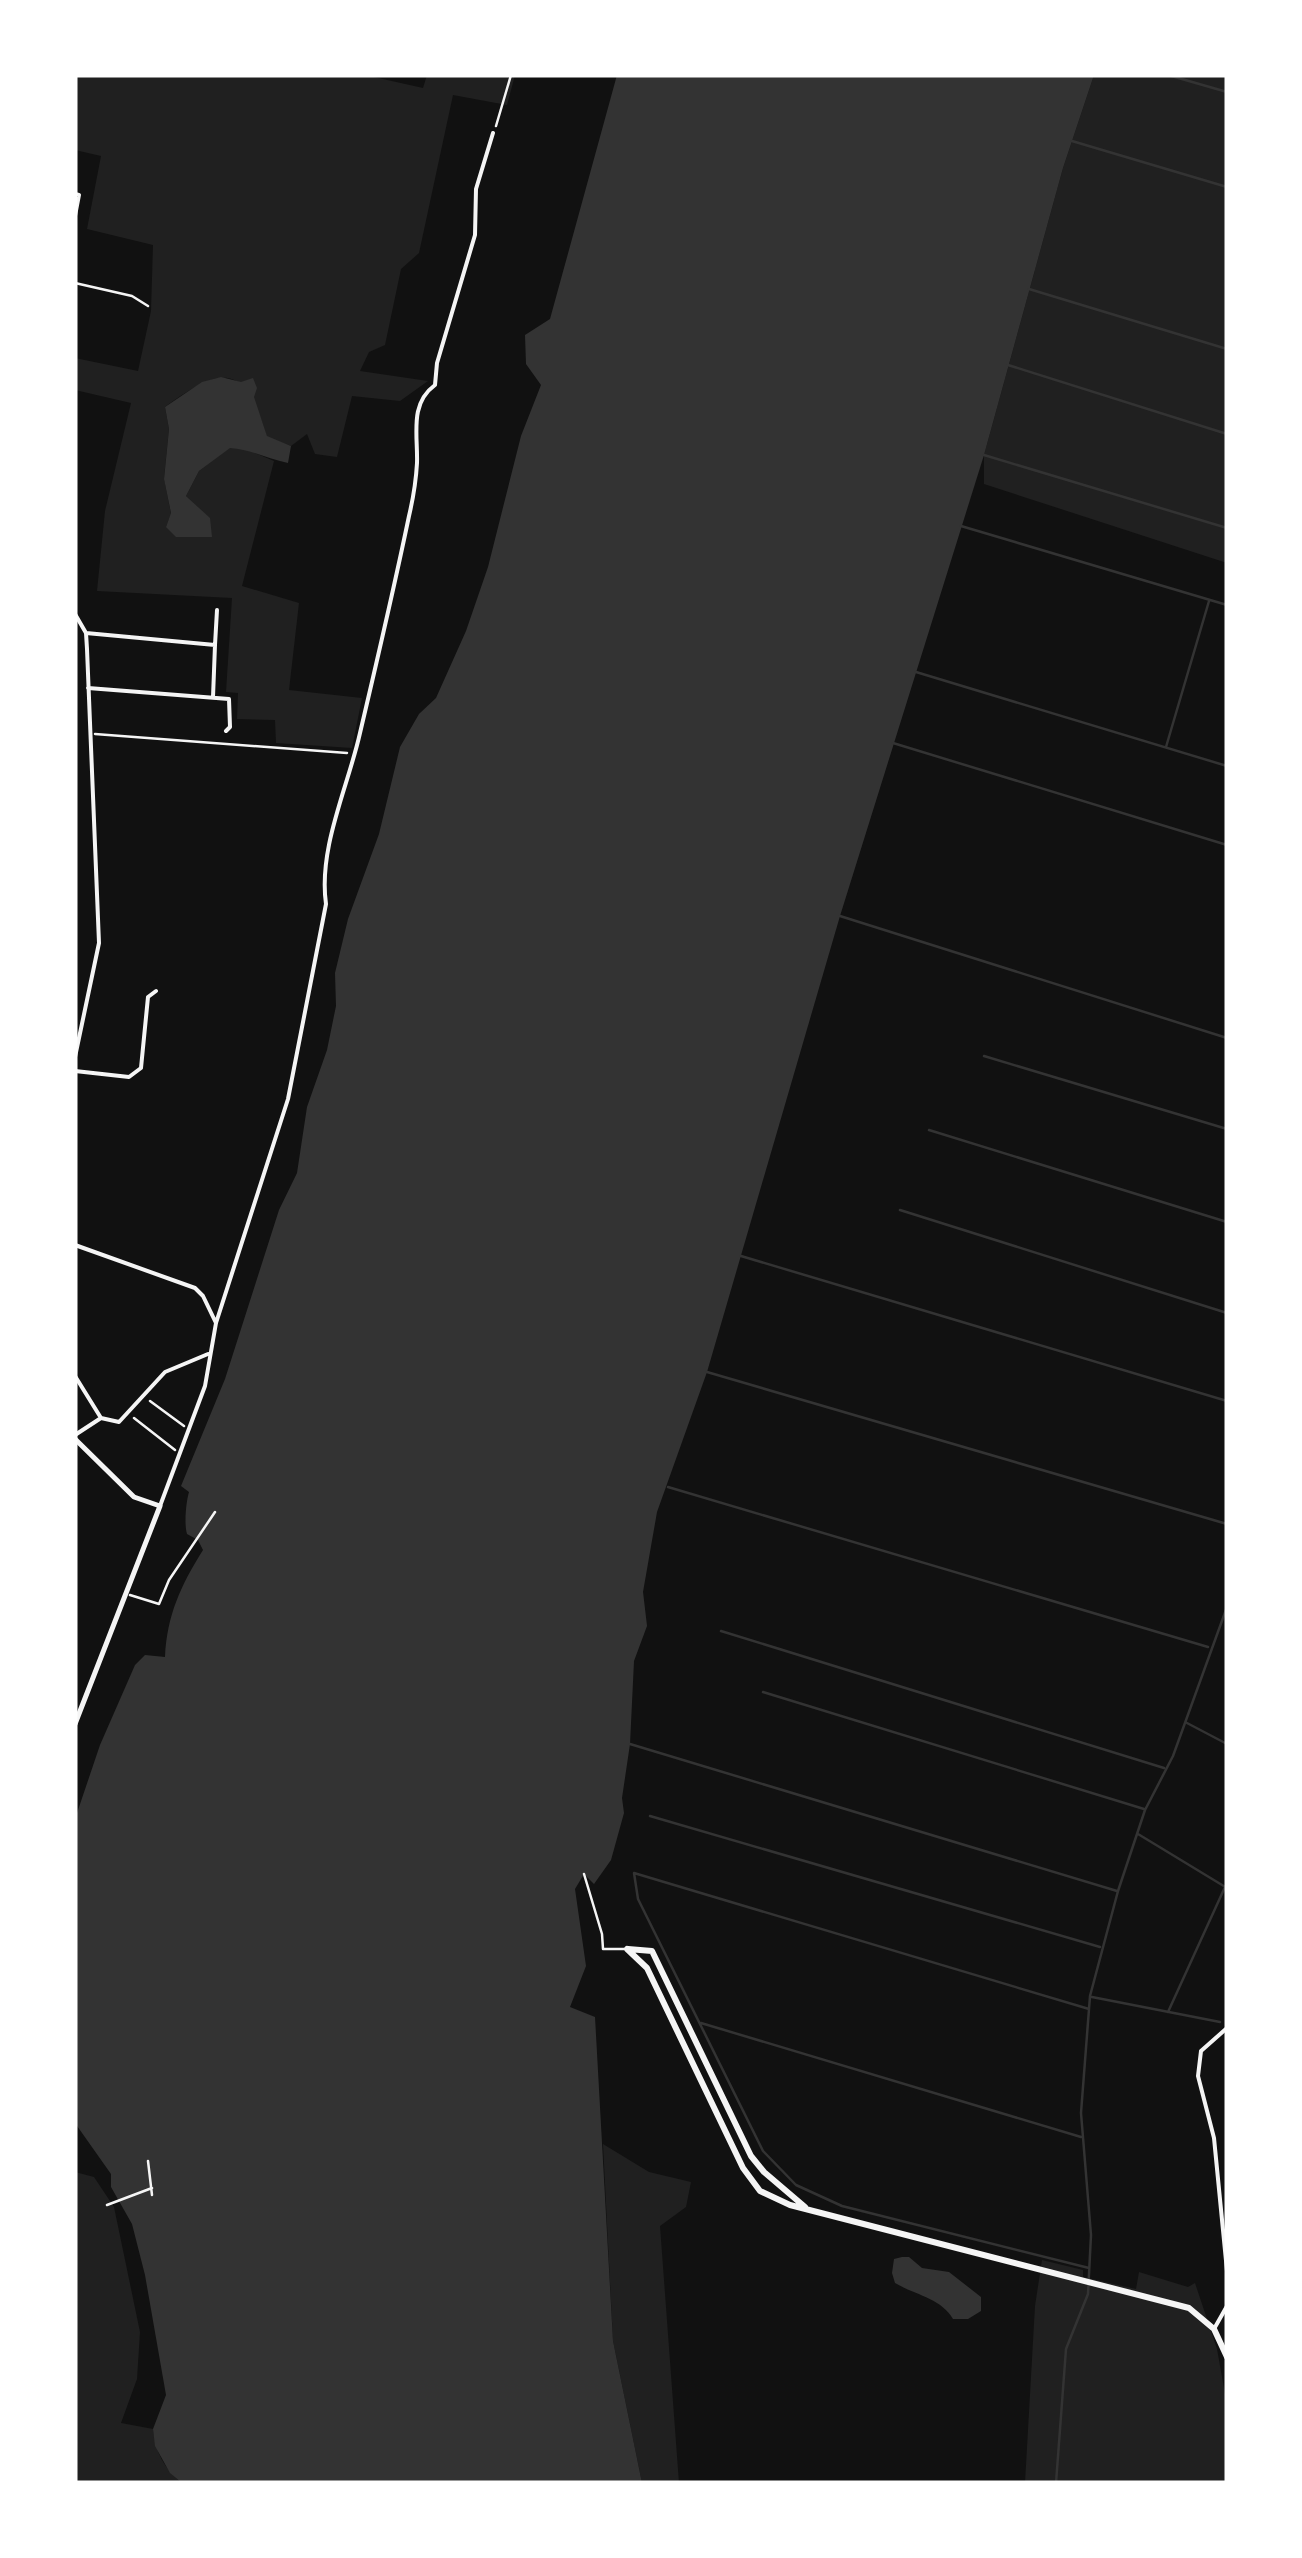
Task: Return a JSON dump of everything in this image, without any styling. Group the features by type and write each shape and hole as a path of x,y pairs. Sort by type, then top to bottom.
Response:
{"main road":[{"path":"627,1949 652,1978 750,2180 773,2199 1189,2308 1214,2328 1227,2356"},
{"path":"627,1949 652,1951 751,2156 805,2206"}],"street":[{"path":"75,1724 206,1386 216,1323 288,1100 326,904 325,872 409,518 418,409 422,397 435,385 437,362 476,235 476,189 493,133"},
{"path":"75,216 77,194"},
{"path":"212,697 218,610"},
{"path":"75,614 86,633 100,943 75,1057"},
{"path":"86,633 214,645"},
{"path":"88,688 229,699 230,727 226,731"},
{"path":"75,1071 136,1074 141,1068 148,997 156,991"},
{"path":"75,1245 195,1288 216,1323"},
{"path":"160,1506 134,1497 75,1437 101,1418 119,1422 165,1372 210,1354"},
{"path":"75,1376 101,1418"},
{"path":"1227,2028 1201,2051 1198,2076 1214,2138 1227,2271"},
{"path":"1214,2328 1227,2306"}],"lane":[{"path":"126,1594 159,1604 169,1580 215,1512"},
{"path":"584,1874 603,1949 627,1949"}],"path":[{"path":"493,133 511,75"},
{"path":"75,283 132,296 148,306"},
{"path":"89,736 355,753"},
{"path":"144,1398 190,1428"},
{"path":"130,1413 180,1453"},
{"path":"148,2162 152,2195"},
{"path":"107,2205 152,2188"}],"shaded area":[{"path":"75,75 365,75 423,88 427,75 515,75 507,105 453,95 419,253 401,269 385,345 369,352 360,371 428,381 400,401 352,396 337,457 315,454 307,434 291,446 267,437 250,395 230,378 203,383 165,407 169,429 164,478 171,514 166,527 209,518 186,496 199,471 230,447 274,461 242,586 299,603 289,690 362,698 352,748 276,743 275,720 237,719 238,693 226,692 232,598 97,591 105,511 131,403 75,390 75,358 138,371 151,311 153,245 87,229 101,156 75,150"},
{"path":"617,75 1094,75 1063,168 984,455 840,916 707,1372 657,1512 643,1592 647,1626 634,1661 624,1813 611,1860 594,1884 584,1874 575,1889 586,1966 570,2007 595,2017 613,2341 642,2483 182,2483 170,2473 155,2446 153,2429 166,2395 132,2224 111,2187 111,2174 75,2123 75,1819 100,1745 135,1665 145,1655 165,1657 177,1601 203,1550 198,1540 187,1534 189,1492 181,1486 225,1379 279,1210 297,1173 307,1107 327,1050 336,1006 335,973 348,919 379,834 400,747 419,714 436,698 466,631 488,567 521,436 541,385 526,364 525,335 550,319"},
{"path":"1094,75 1227,75 1227,563 984,484 984,455 1063,168"},
{"path":"221,377 241,382 253,378 257,388 254,397 267,436 291,446 288,463 230,448 199,471 186,496 210,518 212,537 176,537 166,527 171,513 164,479 169,429 165,407 202,382"},
{"path":"603,2144 649,2172 691,2182 686,2207 660,2226 679,2483 642,2483 613,2341"},
{"path":"75,2172 94,2177 114,2207 140,2332 137,2379 121,2423 153,2429 162,2459 182,2483 75,2483"},
{"path":"909,2257 922,2268 949,2272 981,2297 981,2311 968,2319 953,2319 935,2302 895,2283 894,2259"},
{"path":"1042,2260 1083,2270 1083,2277 1136,2289 1139,2272 1188,2287 1195,2283 1217,2349 1227,2405 1227,2483 1025,2483 1035,2306"}],"waterway":[{"path":"1168,75 1227,92"},
{"path":"1072,141 1227,187"},
{"path":"1029,289 1227,349"},
{"path":"1008,365 1227,434"},
{"path":"984,455 1227,528"},
{"path":"961,526 1227,605"},
{"path":"1166,747 1209,601"},
{"path":"916,672 1227,766"},
{"path":"893,743 1227,845"},
{"path":"840,916 1227,1038"},
{"path":"984,1056 1227,1129"},
{"path":"929,1130 1227,1222"},
{"path":"900,1210 1227,1313"},
{"path":"741,1256 1227,1401"},
{"path":"707,1372 1227,1524"},
{"path":"668,1487 1208,1647"},
{"path":"1056,2483 1066,2349 1088,2294 1091,2235 1081,2113 1090,1996 1145,1810 1173,1756 1227,1607"},
{"path":"721,1631 1164,1768"},
{"path":"763,1692 1144,1809"},
{"path":"1187,1723 1227,1744"},
{"path":"630,1744 1117,1891"},
{"path":"650,1816 1100,1947"},
{"path":"1138,1834 1227,1888"},
{"path":"1089,2009 634,1873 638,1899 763,2151 796,2185 842,2206 1089,2268"},
{"path":"1168,2012 1225,1887"},
{"path":"1092,1997 1220,2022"},
{"path":"701,2023 1081,2137"}]}
